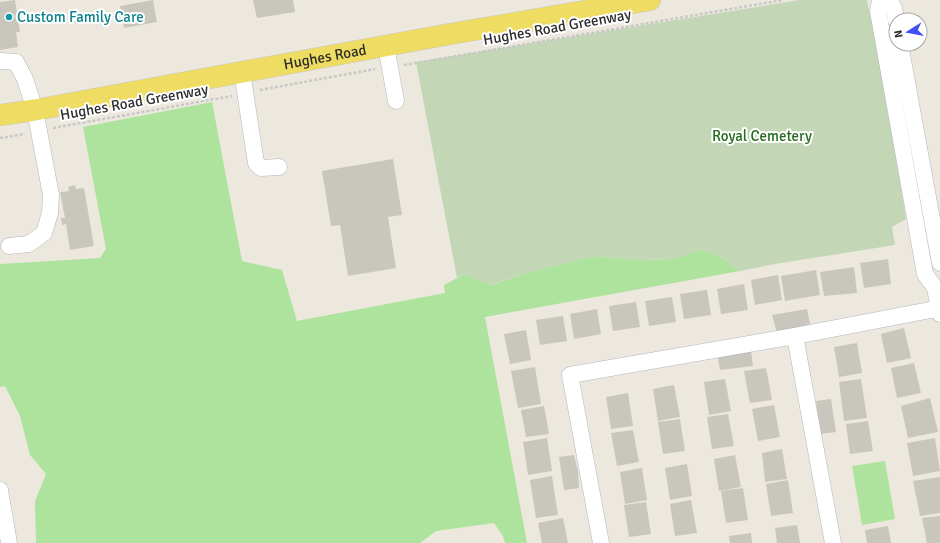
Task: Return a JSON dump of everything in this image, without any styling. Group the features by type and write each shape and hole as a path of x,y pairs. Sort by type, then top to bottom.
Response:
{"main road":[{"name":"Hughes Road","path":"0,115 35,110 621,2 650,0"}],"street":[{"path":"600,543 570,375 940,310 938,281 925,274 878,11 880,0"},
{"path":"889,0 895,12"},
{"path":"386,46 396,100"},
{"path":"901,52 940,263"},
{"path":"0,61 16,62 25,78 35,110 51,196 50,213 44,233 29,244 9,246"},
{"path":"242,72 256,163 261,168 279,167"},
{"path":"907,173 923,170"},
{"path":"795,336 833,543"},
{"path":"0,490 9,543"}],"path":[{"name":"Hughes Road Greenway","path":"406,64 783,0"},
{"path":"266,88 382,68"},
{"name":"Hughes Road Greenway","path":"51,128 227,97"},
{"path":"0,138 11,136"}],"green space":[{"name":"Royal Cemetery","path":"799,0 867,0 881,68 906,219 892,227 895,245 740,271 720,256 700,249 675,259 639,260 594,256 522,274 491,285 465,274 457,278 416,62"},
{"path":"212,102 242,261 282,270 297,321 445,293 444,285 465,274 492,285 522,274 594,256 639,260 675,259 700,249 720,256 740,271 485,317 527,543 505,543 503,536 494,523 436,531 420,543 36,543 35,501 46,474 30,455 20,416 5,386 0,387 0,264 100,258 106,249 83,127"},
{"path":"885,461 895,519 862,525 852,466"}],"building":[{"name":"Custom Family Care","path":"15,0 20,32 16,32 18,47 0,50 0,2"},
{"path":"153,0 157,22 124,28 120,6"},
{"path":"253,0 293,0 295,12 257,18"},
{"path":"393,159 402,215 388,217 396,268 348,276 340,225 331,226 322,171"},
{"path":"75,185 76,189 84,188 94,246 70,250 66,224 62,225 61,218 65,218 60,192 69,191 68,187"},
{"path":"888,259 891,284 864,288 860,263"},
{"path":"854,267 857,293 824,296 820,272"},
{"path":"816,270 820,295 785,301 781,276"},
{"path":"778,275 782,300 755,305 751,280"},
{"path":"744,284 748,310 721,314 717,289"},
{"path":"707,290 711,315 684,319 680,294"},
{"path":"672,297 676,322 649,326 645,301"},
{"path":"636,302 640,327 613,331 609,306"},
{"path":"597,309 601,334 574,339 570,314"},
{"path":"807,309 810,324 777,333 772,315"},
{"path":"563,316 567,341 540,345 536,320"},
{"path":"904,328 911,358 887,363 881,334"},
{"path":"526,330 531,360 510,364 504,334"},
{"path":"857,343 862,373 839,377 834,347"},
{"path":"751,350 753,366 720,370 717,355"},
{"path":"914,363 921,393 897,398 891,368"},
{"path":"535,367 541,404 518,408 511,371"},
{"path":"766,368 772,400 750,403 744,371"},
{"path":"725,379 731,411 709,415 704,382"},
{"path":"861,379 867,418 844,421 839,382"},
{"path":"674,385 680,417 658,421 653,389"},
{"path":"628,393 633,426 611,429 606,397"},
{"path":"930,398 938,432 908,438 901,406"},
{"path":"831,399 836,432 821,434 816,401"},
{"path":"774,405 780,437 758,441 752,409"},
{"path":"544,406 549,434 526,437 521,410"},
{"path":"728,414 734,446 712,449 707,417"},
{"path":"680,419 685,451 663,454 658,422"},
{"path":"868,421 873,451 850,454 846,424"},
{"path":"633,430 639,462 617,466 611,433"},
{"path":"547,438 552,471 528,475 523,442"},
{"path":"935,438 940,471 913,476 907,443"},
{"path":"782,449 787,479 765,482 762,453"},
{"path":"574,455 578,471 579,488 564,490 559,457"},
{"path":"735,455 741,487 719,491 714,459"},
{"path":"687,464 692,496 670,500 665,468"},
{"path":"642,468 647,500 625,504 620,472"},
{"path":"552,476 558,515 536,518 530,480"},
{"path":"940,477 940,513 920,516 913,481"},
{"path":"788,480 793,513 771,516 766,484"},
{"path":"743,488 748,520 726,523 721,491"},
{"path":"691,500 697,533 675,536 670,504"},
{"path":"646,502 651,534 629,537 624,505"},
{"path":"940,516 940,543 927,543 922,518"},
{"path":"563,518 568,543 542,543 538,523"},
{"path":"797,525 800,543 777,543 775,528"},
{"path":"888,526 891,543 867,543 865,530"},
{"path":"751,533 752,543 730,543 729,536"}],"place":[{"name":"Custom Family Care","path":"9,17"}]}
